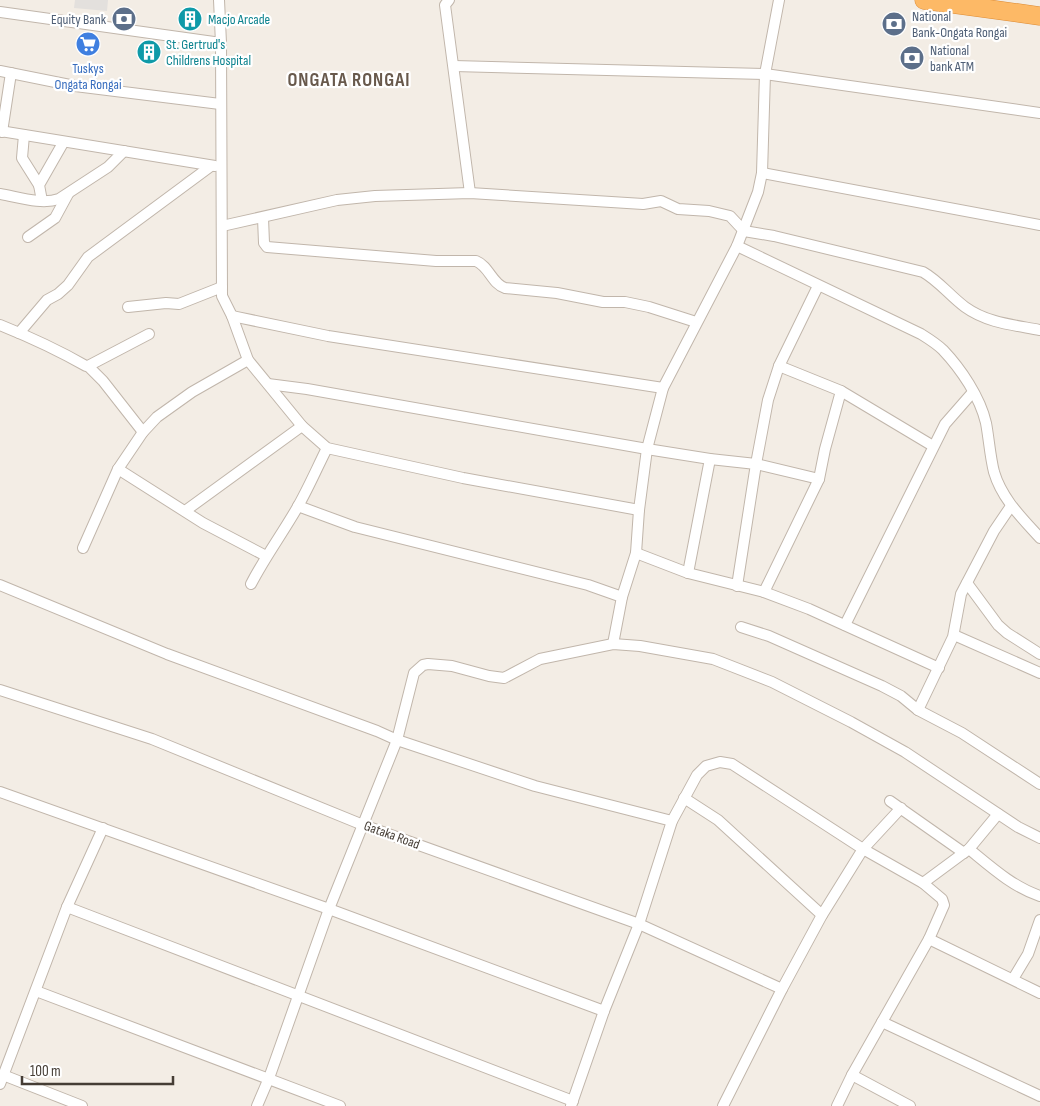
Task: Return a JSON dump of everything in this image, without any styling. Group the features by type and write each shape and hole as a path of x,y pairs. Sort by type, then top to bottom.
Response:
{"highway":[{"path":"924,0 1040,16"}],"street":[{"path":"219,0 221,43 220,104 216,166 222,226 222,296 232,316 248,360 302,426 327,448 463,478 639,510"},
{"path":"449,0 445,5 470,192"},
{"path":"613,644 622,597 636,553 639,510 647,449 663,388 737,246 758,192 762,173 766,74 779,0"},
{"path":"0,12 221,43"},
{"path":"454,66 766,74 1040,113"},
{"path":"0,71 74,86 220,104"},
{"path":"11,73 1,131 63,143 216,166"},
{"path":"24,135 22,158 39,185 42,201"},
{"path":"39,185 63,143"},
{"path":"0,194 52,201 68,194 108,167 124,151"},
{"path":"20,333 47,300 58,294 68,285 88,257 216,166"},
{"path":"762,173 1040,225"},
{"path":"222,226 337,200 376,196 470,192 643,204 661,201 678,209 710,211 730,216 744,231 774,236 923,272 933,278 965,308 991,321 1040,330"},
{"path":"28,237 55,218 68,194"},
{"path":"263,218 264,243 267,247 436,261 476,261 481,262 500,287 556,293 603,302 625,302 649,307 696,322"},
{"path":"737,246 922,334 942,349 973,392 985,420 994,472 1011,506 1040,538"},
{"path":"737,586 768,400 779,366 818,286"},
{"path":"128,307 179,304 222,287"},
{"path":"232,316 328,336 663,388"},
{"path":"0,325 66,354 88,366 103,381 144,432"},
{"path":"88,366 149,334"},
{"path":"83,548 118,469 156,417 248,360"},
{"path":"779,366 841,391 933,446"},
{"path":"268,384 307,389 647,449 756,464 819,478"},
{"path":"764,592 819,478 841,391"},
{"path":"845,625 945,424 973,392"},
{"path":"185,511 302,426"},
{"path":"251,584 266,556 298,506 327,448"},
{"path":"688,573 710,459"},
{"path":"118,469 202,523 266,556"},
{"path":"298,506 355,527 588,584 622,597"},
{"path":"918,710 954,635 961,594 994,531 1011,506"},
{"path":"636,553 688,573 764,592 809,609 939,668"},
{"path":"967,583 998,625 1040,654"},
{"path":"0,585 167,654 397,740 535,786 672,821"},
{"path":"741,627 768,636 882,686 900,696 918,710 962,733 1040,784"},
{"path":"954,635 1040,673"},
{"path":"257,1106 269,1078 329,910 397,740 414,673 423,665 452,666 504,678 540,659 613,644 640,646 713,659 772,682 851,722 905,752 998,814 1040,838"},
{"name":"Gataka Road","path":"0,690 152,739 363,825 639,924 782,989"},
{"path":"67,907 299,995 572,1103 604,1011 639,924 672,821 697,775 706,766 720,762 732,764 863,848 922,883 942,899 944,904 929,939 852,1075 837,1106"},
{"path":"0,792 604,1011"},
{"path":"684,798 718,820 822,915"},
{"path":"890,801 1007,879 1040,896"},
{"path":"723,1106 822,915 863,848 901,808"},
{"path":"922,883 967,851 998,814"},
{"path":"82,1106 2,1079 67,907 103,828"},
{"path":"1013,979 1028,954 1040,920"},
{"path":"929,939 1040,993"},
{"path":"36,991 340,1106"},
{"path":"882,1022 1040,1096"},
{"path":"852,1075 910,1106"}],"shaded area":[{"path":"75,0 108,0 107,11 74,8"}],"place":[{"name":"Equity Bank","path":"124,19"},
{"name":"Macjo Arcade","path":"190,19"},
{"name":"National Bank-Ongata Rongai","path":"894,24"},
{"name":"Tuskys Ongata Rongai","path":"88,44"},
{"name":"St. Gertrud's Childrens Hospital","path":"149,52"},
{"name":"National bank ATM","path":"912,58"}],"district":[{"name":"ONGATA RONGAI","path":"349,80"}]}
